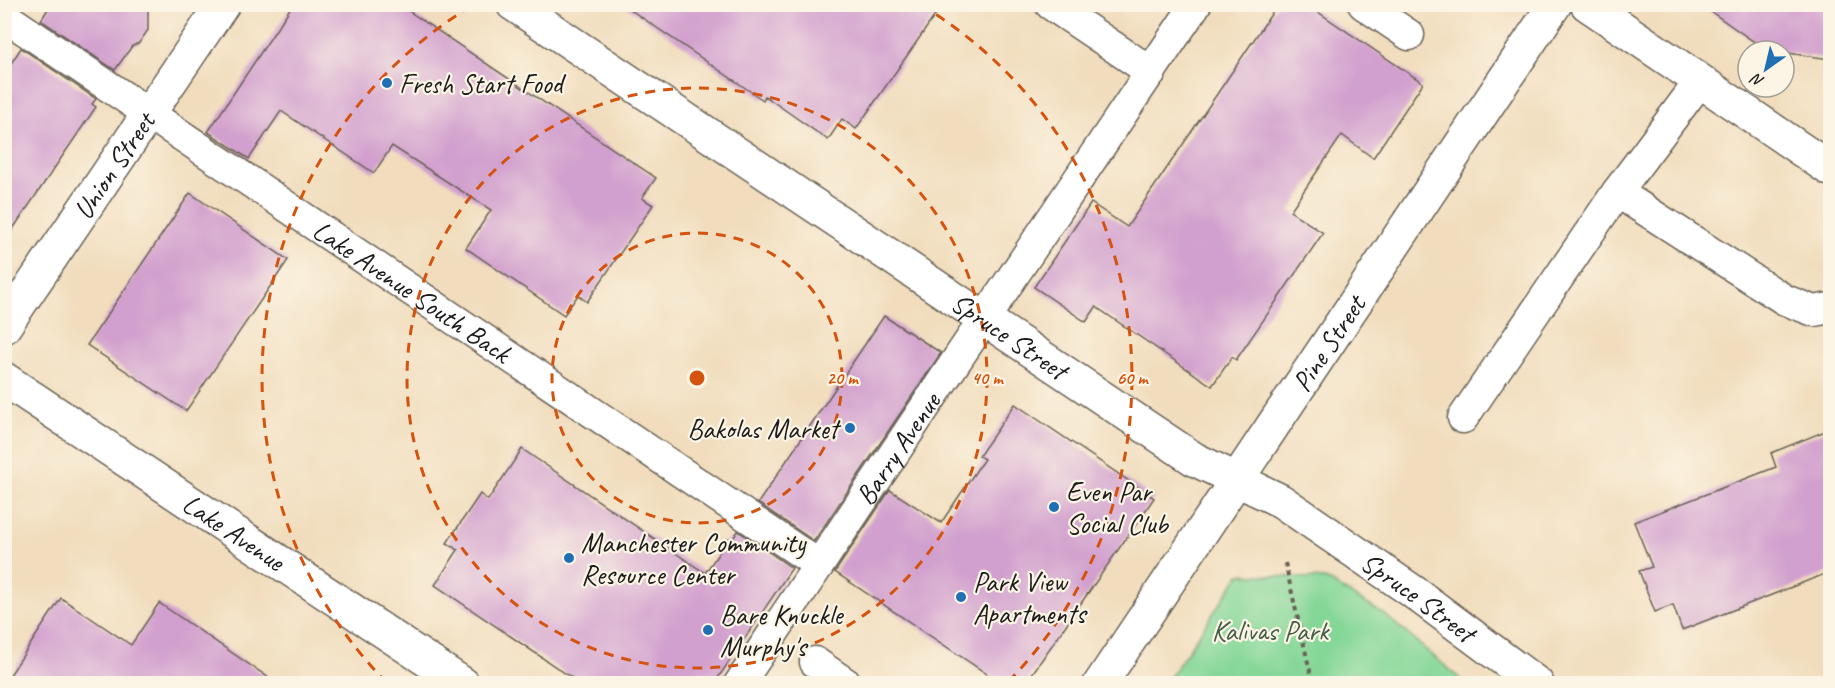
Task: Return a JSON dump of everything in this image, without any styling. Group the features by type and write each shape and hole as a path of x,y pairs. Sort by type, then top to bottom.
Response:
{"street":[{"name":"Union Street","path":"4,327 223,4"},
{"name":"Spruce Street","path":"513,4 1194,459 1281,501 1412,591 1536,684"},
{"name":"Pine Street","path":"1100,684 1555,4"},
{"path":"1587,4 1830,169"},
{"name":"Lake Avenue","path":"4,379 462,684"}],"lane":[{"path":"1050,4 1151,72"},
{"name":"Barry Avenue","path":"739,684 1196,4"},
{"path":"1363,4 1409,35"},
{"name":"Lake Avenue South Back","path":"4,16 819,565"},
{"path":"1463,418 1617,192 1700,81"},
{"path":"1617,192 1785,300 1814,311 1830,309"},
{"path":"815,662 847,684"}],"path":[{"path":"1285,563 1313,684"}],"green space":[{"name":"Kalivas Park","path":"1240,574 1325,579 1384,614 1465,683 1166,683"}],"building":[{"path":"51,4 148,4 148,30 139,43 132,46 115,70 41,20"},
{"path":"293,4 398,4 656,178 642,198 653,205 587,302 578,295 564,315 466,248 491,210 392,146 374,173 281,111 249,159 208,132"},
{"path":"622,4 943,4 856,129 842,119 828,140 765,96 763,100"},
{"path":"1278,4 1306,4 1423,83 1373,158 1342,135 1290,211 1323,233 1236,360 1232,357 1212,386 1096,307 1086,322 1034,287 1091,203 1127,227"},
{"path":"1700,4 1830,4 1830,59 1796,54 1796,39 1750,39"},
{"path":"21,48 96,99 92,104 96,107 4,242 4,74"},
{"path":"190,193 288,260 186,411 87,345"},
{"name":"Bakolas Market","path":"884,316 941,353 814,541 758,503"},
{"path":"1015,404 1154,498 1025,684 1002,684 835,572 890,490 941,523 984,459 979,456"},
{"path":"1830,429 1830,572 1682,630 1673,605 1655,612 1639,571 1652,567 1634,522 1776,467 1771,453"},
{"name":"Manchester Community Resource Center","path":"522,449 705,573 729,538 732,540 738,531 792,568 714,684 581,684 435,585 458,550 447,543 480,494 488,500"},
{"path":"61,598 131,645 159,603 278,684 4,684"}],"place":[{"name":"Fresh Start Food","path":"387,83"},
{"name":"Bakolas Market","path":"850,428"},
{"name":"Even Par Social Club","path":"1054,507"},
{"name":"Manchester Community Resource Center","path":"569,558"},
{"name":"Park View Apartments","path":"961,597"},
{"name":"Bare Knuckle Murphy's","path":"708,630"}]}
